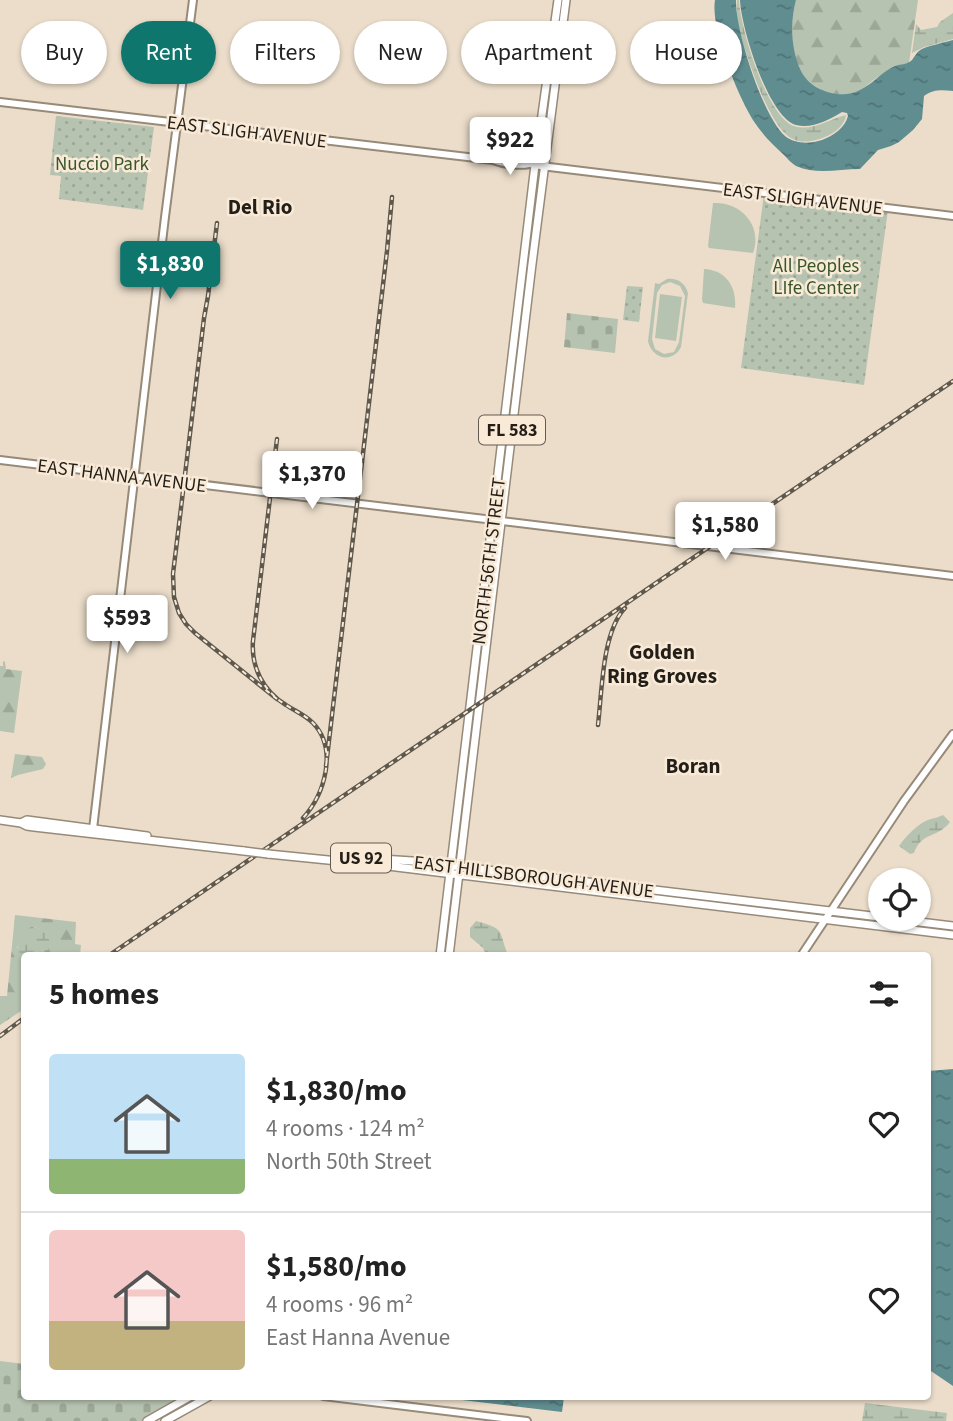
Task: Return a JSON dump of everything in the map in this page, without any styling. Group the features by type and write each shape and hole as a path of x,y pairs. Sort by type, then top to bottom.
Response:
{"main road":[{"name":"NORTH 56TH STREET","path":"528,263 532,164 558,0"},
{"name":"NORTH 56TH STREET","path":"450,952 457,892 457,848 528,263 544,167 566,0"},
{"name":"EAST HILLSBOROUGH AVENUE","path":"0,820 27,820 94,832 270,852 868,915"},
{"path":"448,893 444,880 432,868 457,848 478,873 464,882 457,892"},
{"name":"NORTH 56TH STREET","path":"441,952 448,893 455,870"},
{"name":"EAST HILLSBOROUGH AVENUE","path":"478,873 541,885 826,919"},
{"path":"541,885 557,889 565,896 571,891 585,890"},
{"name":"US 92","path":"826,919 953,934"},
{"path":"931,923 953,926"},
{"path":"151,1420 184,1400"},
{"path":"164,1421 203,1400"}],"street":[{"path":"94,832 123,566 193,0"},
{"name":"EAST SLIGH AVENUE","path":"0,102 953,216"},
{"name":"EAST HANNA AVENUE","path":"0,460 953,576"},
{"path":"804,952 904,801 953,734"},
{"path":"839,898 849,913"},
{"path":"356,1400 527,1421"}],"green space":[{"path":"739,0 744,30 757,70 774,106 784,119 794,126 807,127 846,115 836,131 809,141 793,139 784,133 760,92 743,44 742,21 737,21"},
{"path":"796,0 918,0 909,63 891,69 857,92 838,95 824,91 805,77 796,59 792,28"},
{"path":"953,13 953,39 912,53 916,24 921,30 937,27"},
{"name":"Nuccio Park","path":"56,116 154,127 143,210 59,199 61,176 50,175"},
{"name":"All Peoples LIfe Center","path":"764,194 888,210 864,385 741,368"},
{"path":"713,203 732,206 747,217 755,234 753,253 709,248"},
{"path":"704,269 724,276 728,281 734,293 735,308 703,303"},
{"path":"667,279 675,279 685,286 688,293 681,347 673,356 668,357 654,352 648,341 655,283 659,284","holes":["670,282 680,286 685,296 679,342 674,352 664,354 655,349 652,339 657,293 662,285"]},
{"path":"627,286 643,287 639,322 623,320"},
{"path":"660,294 682,297 676,341 655,338"},
{"path":"567,313 618,319 615,353 564,347"},
{"path":"3,661 6,669 22,671 14,733 0,731 0,666 3,666"},
{"path":"15,754 42,757 46,764 43,769 11,778"},
{"path":"943,815 950,822 921,841 914,853 910,854 899,846 917,826"},
{"path":"15,915 76,922 75,944 81,945 80,952 36,952 45,950 42,931 33,926 20,941 17,948 23,952 21,952 21,1011 0,1025 0,996 7,996"},
{"path":"476,921 497,929 507,952 485,952 470,937 470,928"},
{"path":"33,926 44,932 48,937 48,950 19,954 20,933"},
{"path":"0,1361 21,1364 21,1400 181,1400 142,1421 0,1421"},
{"path":"865,1403 947,1413 946,1421 862,1421"}],"water":[{"path":"715,0 736,0 738,21 716,21"},
{"path":"740,0 796,0 792,35 800,69 810,83 835,94 860,90 891,68 911,61 922,49 953,40 953,91 934,91 924,96 922,119 913,130 899,142 878,150 860,169 820,171 796,166 761,132 735,84 742,84 742,39 760,93 768,111 785,136 803,143 822,140 838,131 848,116 842,112 826,121 808,126 796,125 786,118 766,89 758,70 745,30"},
{"path":"953,1069 953,1386 931,1371 931,1071"},
{"path":"462,1400 564,1400 562,1412"}],"railway":[{"path":"326,766 392,197"},
{"path":"217,223 173,574 174,597 179,613 195,633 277,699"},
{"path":"114,952 953,381"},
{"path":"277,439 253,651 256,669 271,693 313,723 325,745 326,771 317,797 303,818"},
{"path":"598,725 607,647 617,619 625,608"},
{"path":"0,1036 21,1020"}],"district":[{"name":"Del Rio","path":"260,207"},
{"name":"Golden Ring Groves","path":"662,664"},
{"name":"Boran","path":"693,766"}]}
